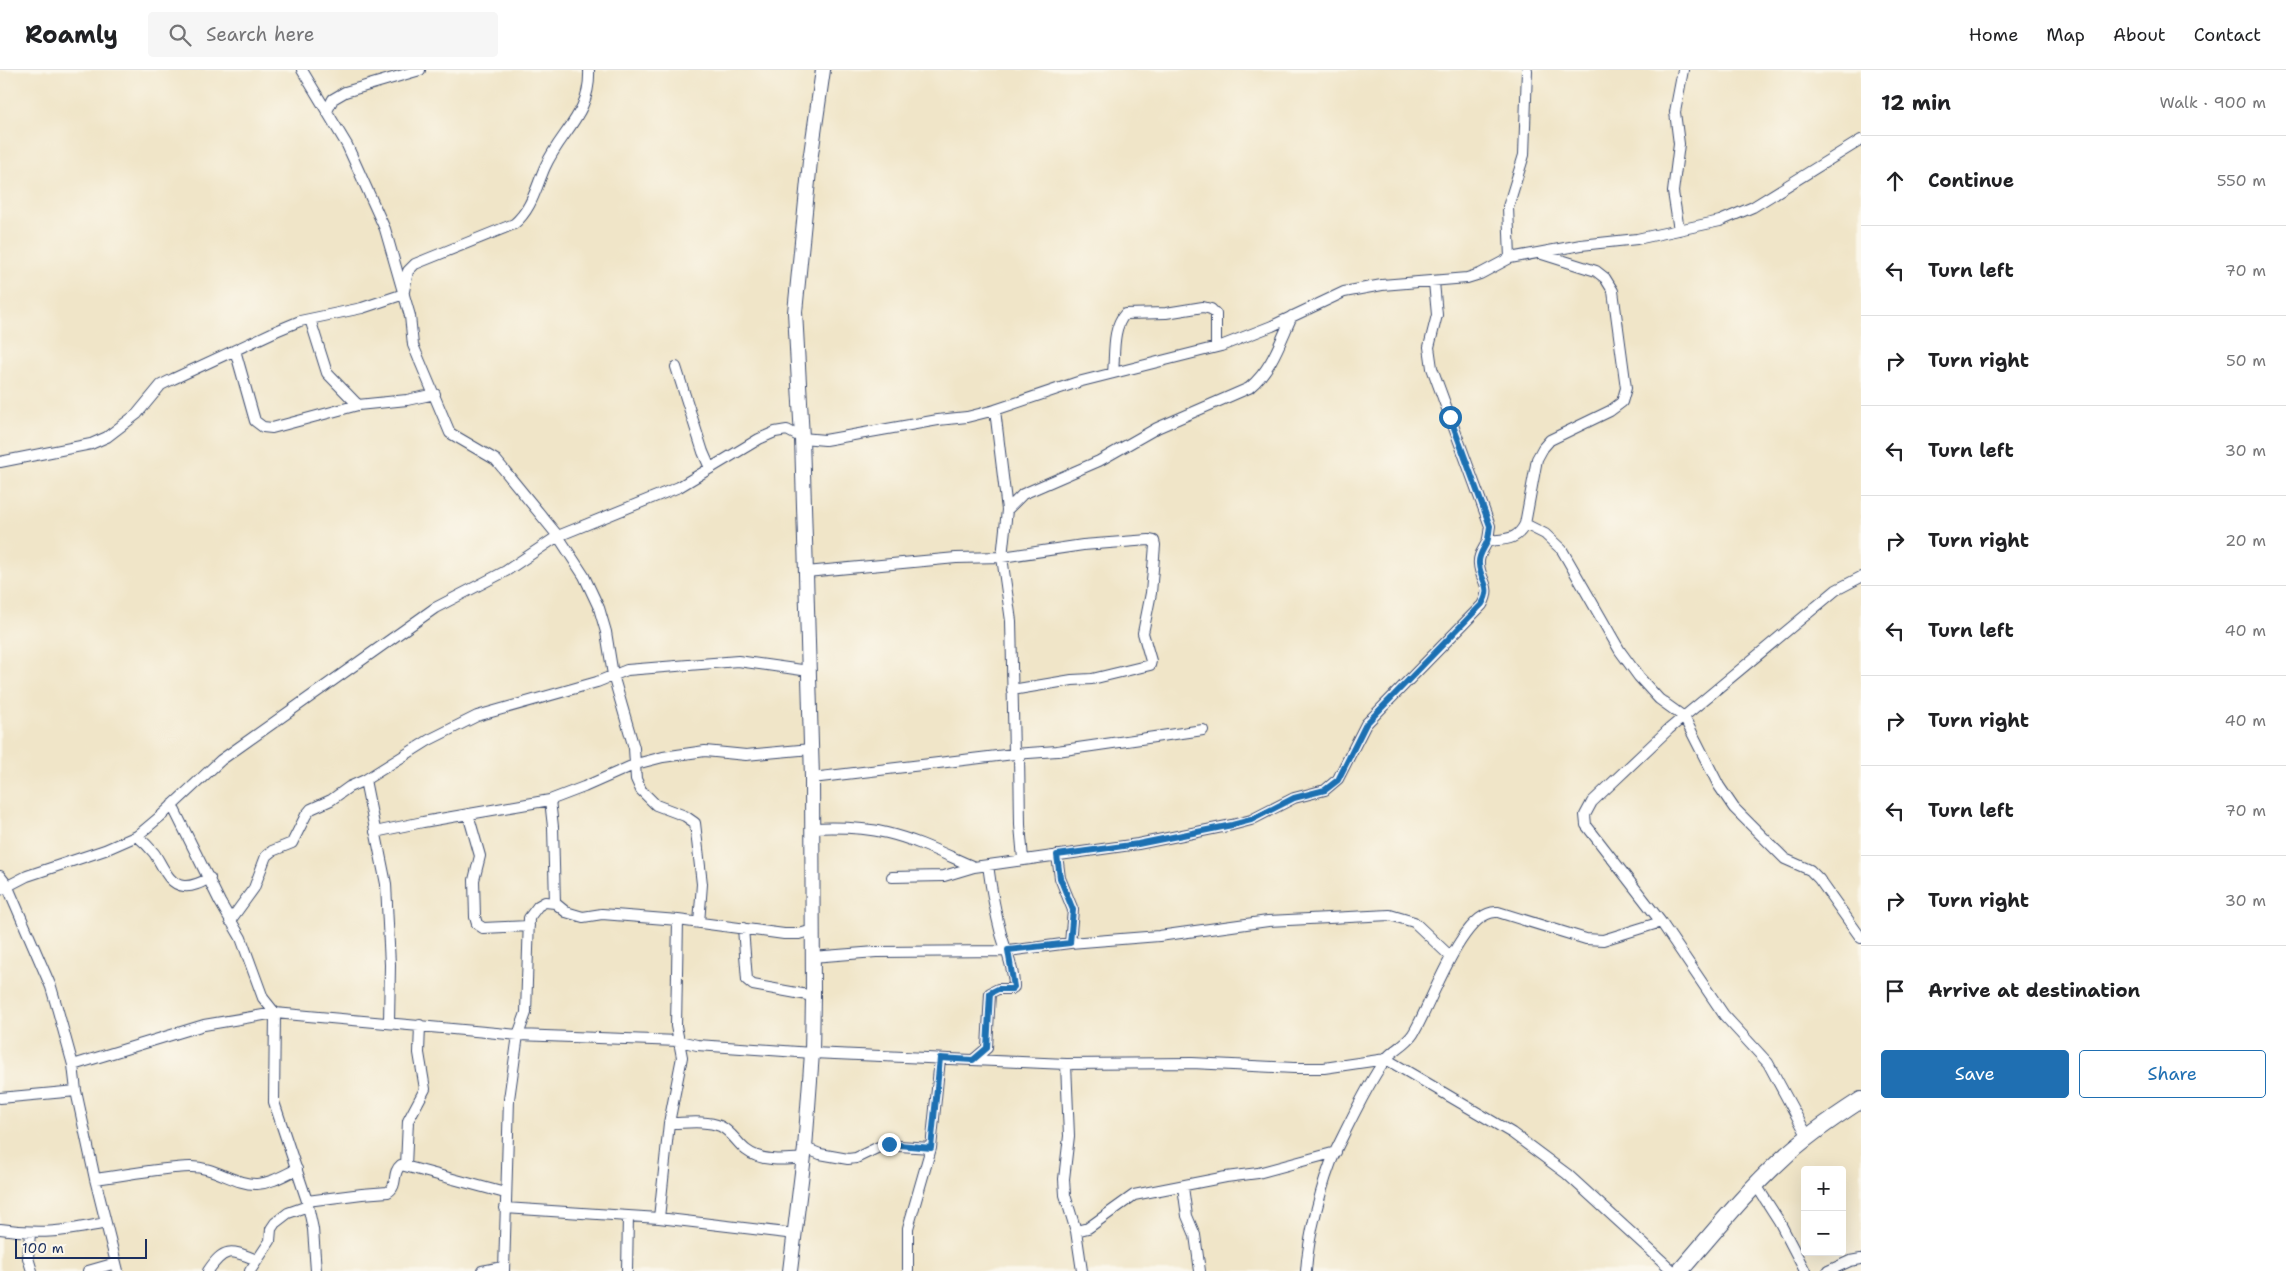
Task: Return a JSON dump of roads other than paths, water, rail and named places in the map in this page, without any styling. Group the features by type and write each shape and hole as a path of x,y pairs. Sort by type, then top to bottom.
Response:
{"main road":[{"path":"1687,1268 1756,1185 1782,1159 1827,1122 1861,1100"}],"street":[{"path":"302,70 347,145 385,229 410,316 413,345 435,394 450,434 496,460 558,536 592,590 606,632 613,675 629,730 636,764 636,779 646,797 656,805 685,816 695,823 697,854 702,884 699,923"},
{"path":"327,110 332,100 341,94 420,70"},
{"path":"404,294 408,271 416,264 514,224 528,210 546,165 579,117 588,88 590,70"},
{"path":"790,1271 804,1153 812,1053 813,996 812,750 802,438 795,312 810,161 823,70"},
{"path":"1510,258 1508,207 1524,155 1527,70"},
{"path":"1679,230 1673,192 1679,144 1675,112 1682,70"},
{"path":"4,888 27,876 106,850 137,836 221,760 440,604 506,571 558,536 661,496 775,432 786,430 802,438 815,441 938,420 967,417 995,410 1062,387 1216,347 1272,326 1332,296 1353,290 1382,285 1467,278 1480,274 1510,258 1581,245 1637,239 1736,215 1814,171 1861,140"},
{"path":"1488,541 1514,539 1526,524 1537,459 1542,448 1550,440 1610,411 1622,402 1626,388 1613,291 1605,278 1596,271 1542,253"},
{"path":"892,877 944,876 974,867 1138,844 1232,825 1251,820 1294,798 1325,790 1332,785 1344,770 1366,724 1482,604 1487,596 1487,589 1478,563 1480,554 1488,541 1490,526 1432,368 1429,347 1437,315 1434,282"},
{"path":"0,462 91,444 107,437 136,414 161,385 276,330 310,319 362,308 404,294"},
{"path":"1113,373 1117,329 1120,320 1125,314 1166,313 1203,307 1211,309 1216,314 1216,347"},
{"path":"1007,510 1018,498 1032,490 1090,465 1156,428 1249,388 1266,370 1292,316"},
{"path":"310,319 327,372 358,405"},
{"path":"1272,326 1283,336"},
{"path":"235,350 255,421 263,427 272,428 358,405 407,400 435,394"},
{"path":"676,367 703,452 710,468"},
{"path":"995,410 1007,510 1002,557 1011,621 1012,690 1023,859"},
{"path":"1526,524 1544,534 1562,550 1620,651 1638,677 1659,699 1684,717 1719,786 1734,808 1785,859 1810,870 1820,879 1861,938"},
{"path":"806,572 956,558 1002,557 1083,545 1154,541 1151,593 1143,633 1151,661 1150,664 1092,679 1072,680 1012,690"},
{"path":"1808,1137 1768,1062 1724,1014 1661,922 1586,825 1584,815 1592,802 1684,717 1836,590 1861,577"},
{"path":"230,921 254,888 266,856 272,851 292,843 311,809 365,780 429,740 477,716 597,682 627,670 738,661 808,671"},
{"path":"812,778 1016,754 1058,751 1203,730"},
{"path":"375,832 550,800 636,764 696,752 746,755 812,750"},
{"path":"365,780 386,884 390,965 389,1022"},
{"path":"550,800 553,827 555,903"},
{"path":"172,805 248,955 263,998 274,1013 274,1102 307,1204 313,1229 316,1271"},
{"path":"468,814 480,856 474,880 474,917 477,924 483,928 529,926"},
{"path":"813,828 842,827 887,833 974,867"},
{"path":"137,836 153,852 169,877 176,884 184,886 194,885 210,878"},
{"path":"1057,855 1060,878 1073,910 1070,943"},
{"path":"973,1060 987,1048 990,993 998,989 1012,989 1014,987 1008,950 1002,935 990,887 988,865"},
{"path":"0,876 51,987 73,1064 76,1091 95,1179 117,1267 88,1271"},
{"path":"482,1271 504,1269 509,1099 518,1036 526,1013 529,918 538,906 545,902 555,903 566,912 583,917 602,914 678,920 784,934 799,934 813,930"},
{"path":"1306,1271 1308,1247 1336,1152 1386,1059 1412,1035 1459,942 1483,915 1490,912 1586,940 1603,940 1661,922"},
{"path":"812,957 876,952 1008,950 1158,936 1268,921 1390,915 1414,922 1451,956"},
{"path":"659,1218 669,1123 682,1057 676,1026 678,920"},
{"path":"743,928 747,980 753,985 813,996"},
{"path":"994,951 1002,935"},
{"path":"73,1064 204,1025 274,1013 389,1022 518,1036 679,1041 698,1045 812,1053 1066,1064 1192,1064 1324,1068 1386,1059 1512,1133 1567,1174 1673,1271"},
{"path":"406,1166 408,1121 424,1096 425,1089 419,1053 420,1025"},
{"path":"908,1271 910,1216 931,1148 940,1058"},
{"path":"1066,1064 1069,1136 1064,1179 1065,1195 1076,1231 1082,1271"},
{"path":"0,1098 76,1091"},
{"path":"669,1123 714,1124 725,1129 746,1151 757,1156 781,1160 804,1153 848,1159 856,1158 883,1145 931,1148"},
{"path":"1076,1231 1088,1228 1134,1195 1183,1187 1226,1177 1258,1174 1336,1152"},
{"path":"250,1271 270,1241 271,1229 275,1223 288,1213 307,1204 362,1194 388,1192 395,1185 397,1168 406,1166 505,1193"},
{"path":"95,1179 192,1167 256,1184 272,1181 297,1169"},
{"path":"1756,1185 1779,1221 1805,1271"},
{"path":"1183,1187 1187,1216 1195,1235 1200,1271"},
{"path":"505,1208 659,1218 795,1234"},
{"path":"627,1271 628,1216"},
{"path":"0,1230 30,1233 69,1230 106,1223"},
{"path":"30,1233 28,1258 32,1271"},
{"path":"208,1271 220,1256 228,1251 234,1250 257,1260"},
{"path":"1828,1271 1850,1261 1861,1259"}]}
